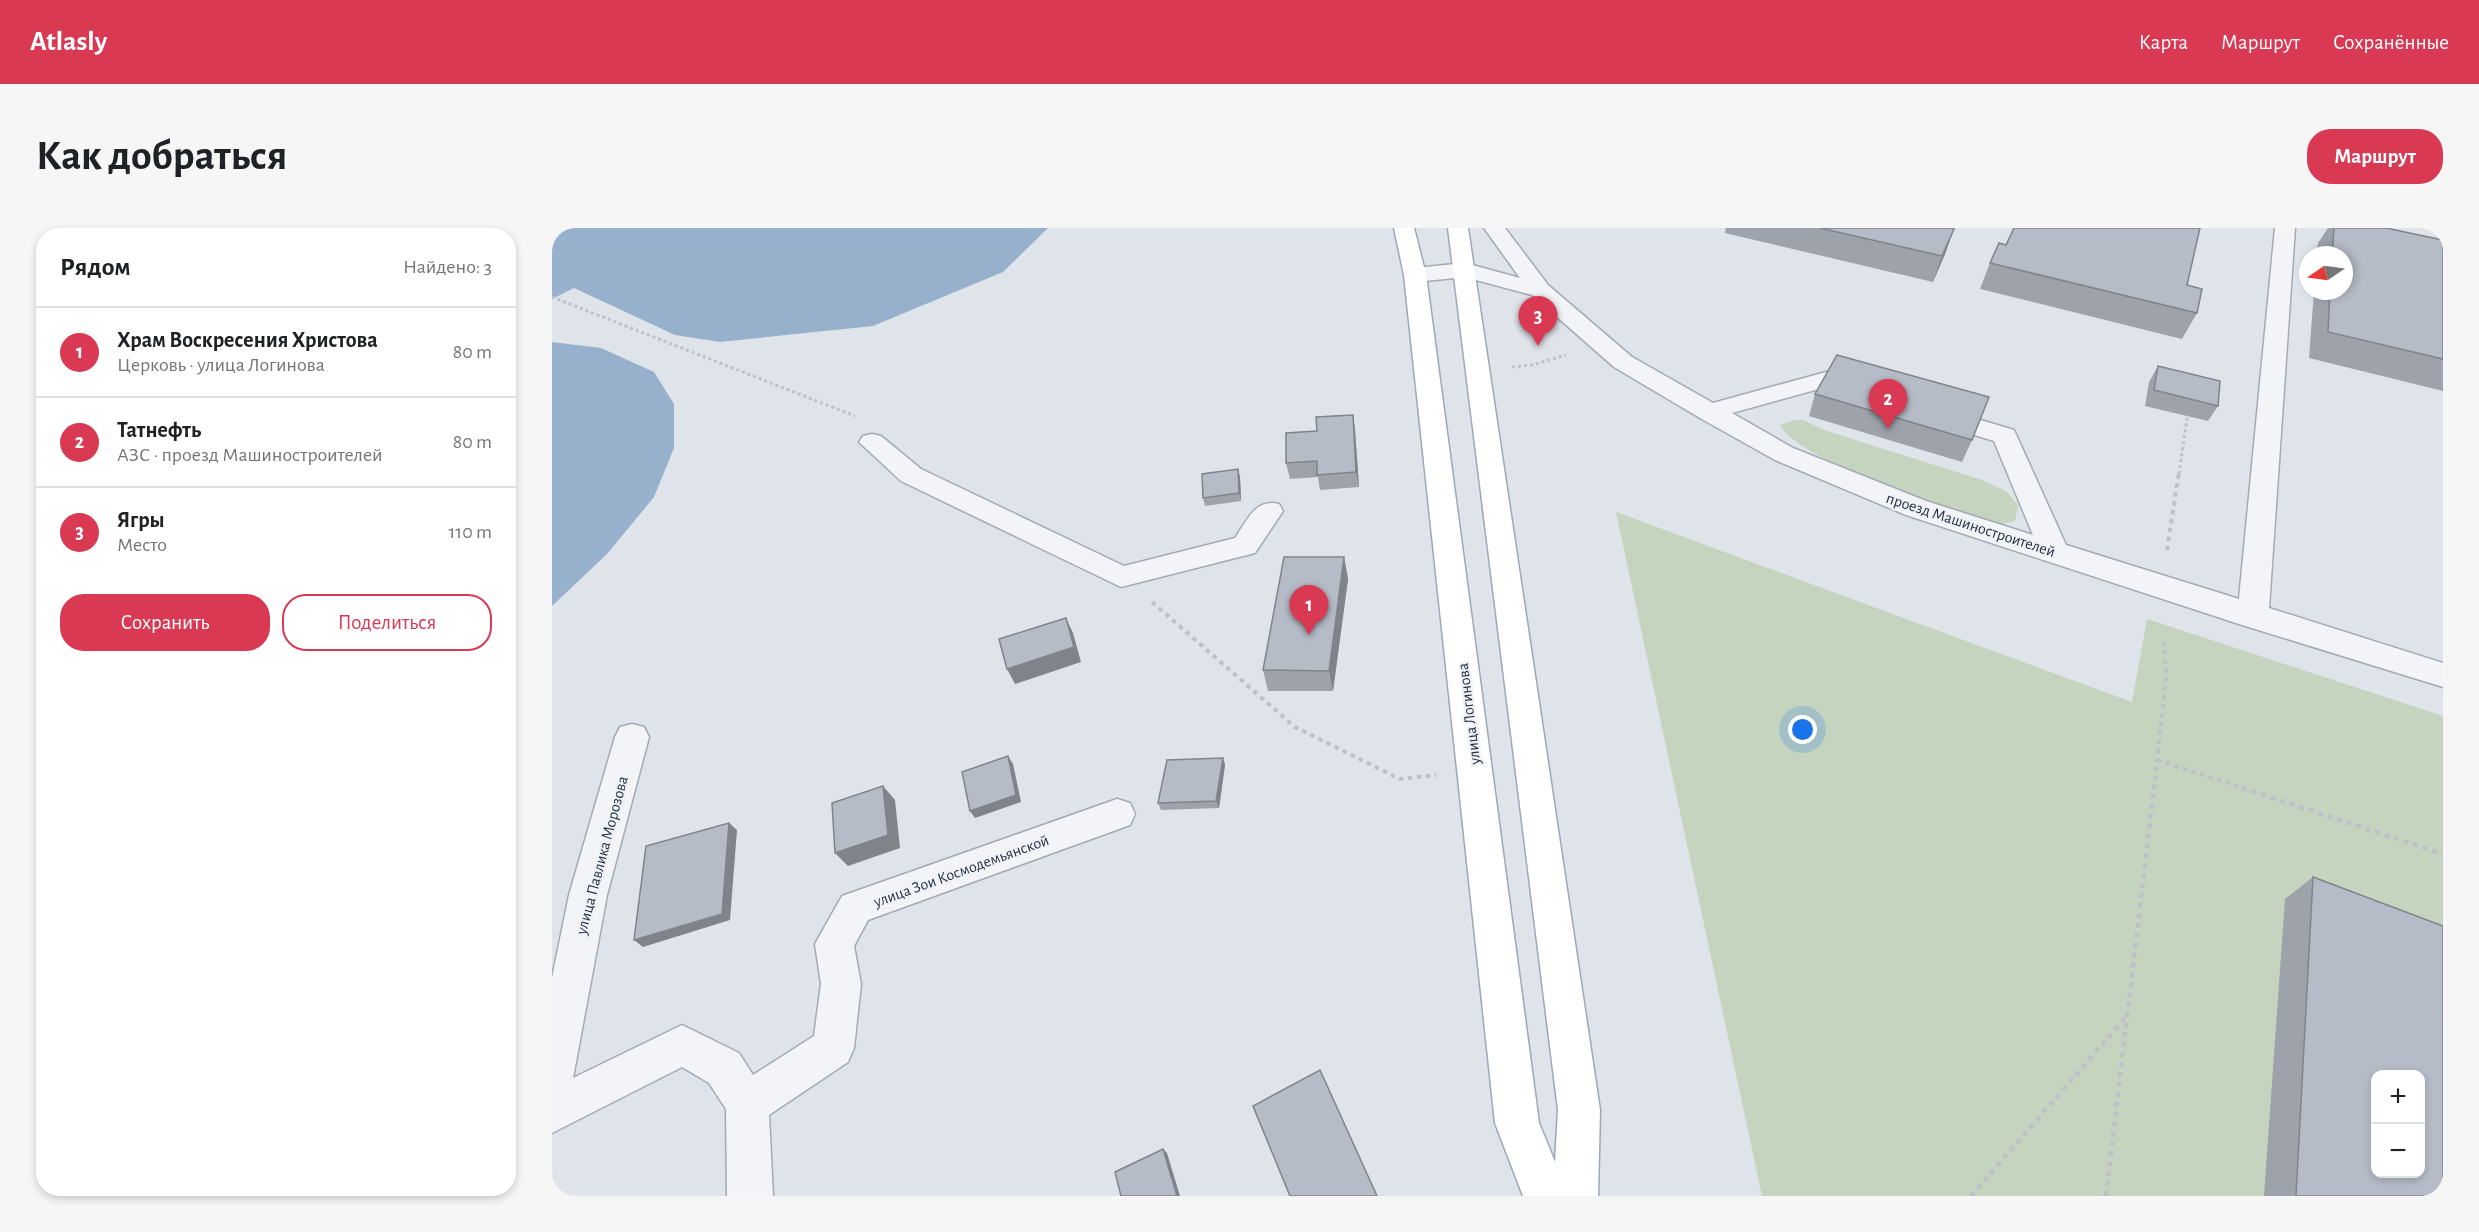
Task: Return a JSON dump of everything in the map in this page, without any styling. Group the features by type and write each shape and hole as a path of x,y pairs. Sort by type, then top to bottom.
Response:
{"main road":[{"name":"улица Логинова","path":"1404,228 1415,274 1517,1123 1546,1196"},
{"path":"1458,228 1579,1110 1575,1196"}],"street":[{"name":"проезд Машиностроителей","path":"1494,228 1540,290 1623,362 1784,454 1916,508 2253,617 2443,675"},
{"path":"2253,617 2285,228"},
{"name":"проезд Машиностроителей","path":"1415,274 1465,270 1540,290"},
{"path":"1709,412 1826,379 2005,436 2054,551"},
{"path":"867,433 911,475 1121,577 1245,546 1269,511"},
{"name":"улица Павлика Морозова","path":"552,1079 588,895 632,737"},
{"name":"улица Зои Космодемьянской","path":"747,1104 833,1048 841,984 834,944 855,908 1117,813"},
{"path":"552,1112 682,1045 724,1068 747,1104 750,1196"}],"path":[{"path":"552,297 856,416 867,433"},
{"path":"2167,550 2189,405"},
{"path":"1121,577 1295,727 1400,779 1444,774"},
{"path":"2106,1196 2166,678 2164,638"},
{"path":"2157,760 2443,854"},
{"path":"1971,1196 2127,1017"}],"green space":[{"path":"1803,420 1824,430 1982,480 2006,491 2018,505 2015,521 1993,526 1984,524 1906,495 1841,467 1813,453 1792,438 1780,425"},
{"path":"1616,512 2132,702 2147,619 2443,716 2443,1196 1762,1196"}],"water":[{"path":"552,228 1048,228 1003,272 873,326 720,342 675,335 574,288 552,299"},
{"path":"552,342 601,348 654,372 674,404 674,448 654,497 607,554 552,606"}],"building":[{"path":"1820,228 1951,228 1954,229 1942,256"},
{"path":"2014,228 2200,228 2187,285 2202,289 2197,313 1990,263 1999,243 2006,245"},
{"path":"2334,228 2386,228 2443,240 2443,359 2328,332 2330,300 2353,300 2353,246 2333,246"},
{"path":"1837,355 1989,397 1972,440 1815,394"},
{"path":"2158,366 2220,381 2218,406 2154,390"},
{"path":"1353,415 1356,472 1317,475 1317,461 1286,463 1286,433 1317,431 1316,417"},
{"path":"1238,469 1239,493 1203,498 1202,474"},
{"path":"1284,557 1344,557 1329,671 1263,670"},
{"path":"1066,618 1074,647 1007,669 999,639"},
{"path":"1008,756 1016,795 970,811 962,772"},
{"path":"1223,758 1216,801 1158,803 1167,760"},
{"path":"883,786 888,835 835,853 832,803"},
{"path":"729,823 722,914 634,940 646,846"},
{"path":"2313,877 2443,926 2443,1196 2296,1196"},
{"path":"1320,1070 1377,1196 1290,1196 1253,1106"},
{"path":"1163,1149 1177,1196 1121,1196 1115,1172"}],"place":[{"name":"Ягры","path":"1538,346"},
{"name":"Татнефть","path":"1888,429"},
{"name":"Храм Воскресения Христова","path":"1309,635"}]}
